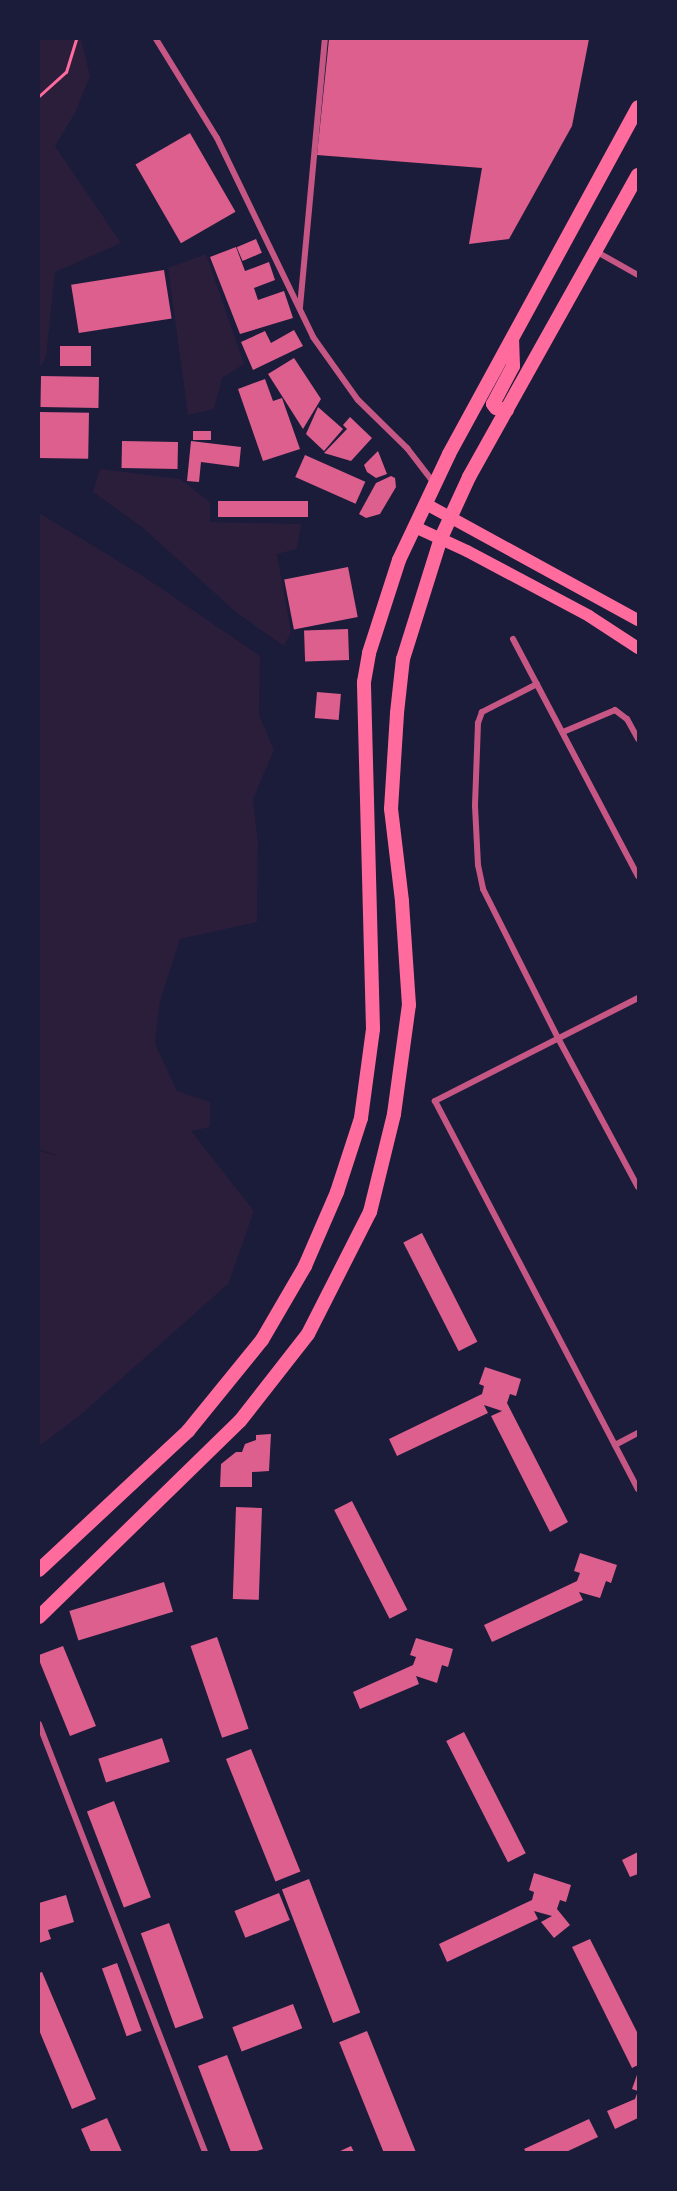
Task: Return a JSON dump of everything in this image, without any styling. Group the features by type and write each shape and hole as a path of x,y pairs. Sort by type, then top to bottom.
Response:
{"main road":[{"path":"39,1570 188,1431 262,1340 305,1266 337,1192 361,1118 373,1029 364,682 369,653 396,570 435,485 638,107"},
{"path":"39,1617 240,1421 308,1334 370,1212 394,1113 409,1005 402,901 391,809 403,659 450,516 638,175"},
{"path":"507,410 496,408 493,404 513,366 512,339"},
{"path":"426,504 638,620"},
{"path":"415,527 441,538 589,616 638,648"}],"street":[{"path":"156,39 217,138 313,337 358,400 407,448 435,485"},
{"path":"300,308 325,39"},
{"path":"597,252 638,275"},
{"path":"513,639 638,876"},
{"path":"537,684 482,712 478,723 475,806 478,865 483,889 558,1038 638,1186"},
{"path":"563,732 615,710 627,718 638,739"},
{"path":"638,998 435,1101 638,1489"},
{"path":"615,1445 638,1433"},
{"path":"39,1724 205,2152"}],"path":[{"path":"39,96 66,72 74,50 75,39"}],"shaded area":[{"path":"39,39 81,39 90,76 76,111 55,146 121,243 55,272 46,357 39,369"},
{"path":"206,254 244,364 222,378 214,409 188,415 168,268"},
{"path":"100,469 180,479 210,502 210,522 301,524 297,549 277,554 291,632 284,646 237,613 143,528 93,492"},
{"path":"39,513 143,576 260,656 259,715 274,750 253,799 258,843 257,922 180,939 160,1001 155,1044 177,1091 210,1102 210,1127 191,1131 254,1211 228,1284 78,1417 39,1446 39,1151 61,1157 39,1149"}],"building":[{"path":"329,39 589,39 572,126 509,239 469,244 482,168 317,155"},
{"path":"190,133 236,212 181,243 135,165"},
{"path":"256,239 262,253 243,261 237,247"},
{"path":"236,247 245,271 269,262 275,280 254,288 258,300 284,291 293,318 240,334 210,257"},
{"path":"164,270 172,318 79,333 71,285"},
{"path":"294,330 303,346 253,370 241,342 265,331 271,343"},
{"path":"60,346 91,346 91,366 60,366"},
{"path":"294,358 321,399 303,429 268,374"},
{"path":"41,376 99,377 98,408 40,407"},
{"path":"265,379 273,401 282,398 300,449 263,461 238,389"},
{"path":"318,407 343,429 324,451 306,434"},
{"path":"39,412 89,413 88,459 39,458"},
{"path":"350,417 372,438 351,461 324,453 347,429 343,425"},
{"path":"193,431 211,431 211,440 193,440"},
{"path":"122,441 178,442 178,469 122,468"},
{"path":"191,441 241,447 239,467 201,462 199,482 187,481"},
{"path":"378,451 387,474 376,478 367,472 364,465"},
{"path":"305,455 365,482 356,504 295,477"},
{"path":"391,476 395,478 396,487 380,514 366,518 359,514 376,483"},
{"path":"218,501 308,501 308,517 218,517"},
{"path":"348,567 358,617 294,629 284,579"},
{"path":"348,629 349,660 305,662 304,631"},
{"path":"317,692 341,694 339,720 315,718"},
{"path":"422,1233 477,1342 459,1351 403,1243"},
{"path":"485,1367 521,1379 516,1396 510,1394 507,1403 568,1522 550,1532 491,1416 502,1411 484,1405 488,1413 397,1456 389,1439 482,1394 484,1386 479,1384"},
{"path":"271,1434 269,1471 252,1472 252,1487 220,1487 221,1464 236,1452 242,1452 245,1444 256,1440 256,1435"},
{"path":"352,1501 407,1610 390,1619 334,1510"},
{"path":"236,1507 262,1508 259,1600 233,1599"},
{"path":"580,1553 617,1565 611,1583 606,1581 600,1598 579,1592 583,1600 492,1642 484,1625 577,1581 580,1573 574,1571"},
{"path":"164,1582 173,1612 78,1641 69,1611"},
{"path":"217,1637 249,1729 222,1738 191,1646"},
{"path":"416,1638 453,1649 448,1667 442,1665 437,1683 416,1676 419,1684 360,1709 353,1692 413,1665 416,1657 410,1655"},
{"path":"63,1646 96,1726 70,1736 39,1660 39,1655"},
{"path":"464,1732 526,1853 508,1862 446,1741"},
{"path":"162,1738 170,1762 106,1782 98,1759"},
{"path":"251,1749 300,1871 275,1882 226,1759"},
{"path":"114,1801 151,1897 124,1908 87,1811"},
{"path":"638,1852 638,1874 630,1877 622,1860"},
{"path":"534,1873 571,1885 566,1902 560,1900 557,1909 570,1925 554,1938 541,1922 552,1916 534,1911 538,1919 447,1962 439,1944 532,1900 534,1892 529,1890"},
{"path":"309,1879 360,2013 333,2023 282,1889"},
{"path":"279,1893 290,1920 245,1938 234,1911"},
{"path":"66,1895 74,1922 48,1930 51,1939 39,1943 39,1903"},
{"path":"169,1923 204,2018 175,2028 141,1933"},
{"path":"590,1939 638,2034 638,2065 632,2068 572,1947"},
{"path":"117,1963 142,2031 127,2036 102,1968"},
{"path":"42,1972 96,2099 72,2109 39,2030 39,1973"},
{"path":"293,2004 302,2028 242,2052 232,2027"},
{"path":"367,2031 416,2152 384,2152 339,2042"},
{"path":"227,2055 263,2149 254,2152 231,2152 198,2066"},
{"path":"638,2072 638,2091 632,2089"},
{"path":"638,2091 638,2118 615,2129 607,2111 635,2099"},
{"path":"107,2118 122,2152 91,2152 81,2129"},
{"path":"589,2119 598,2137 566,2152 526,2152 524,2149"},
{"path":"351,2146 354,2152 338,2152"}]}
